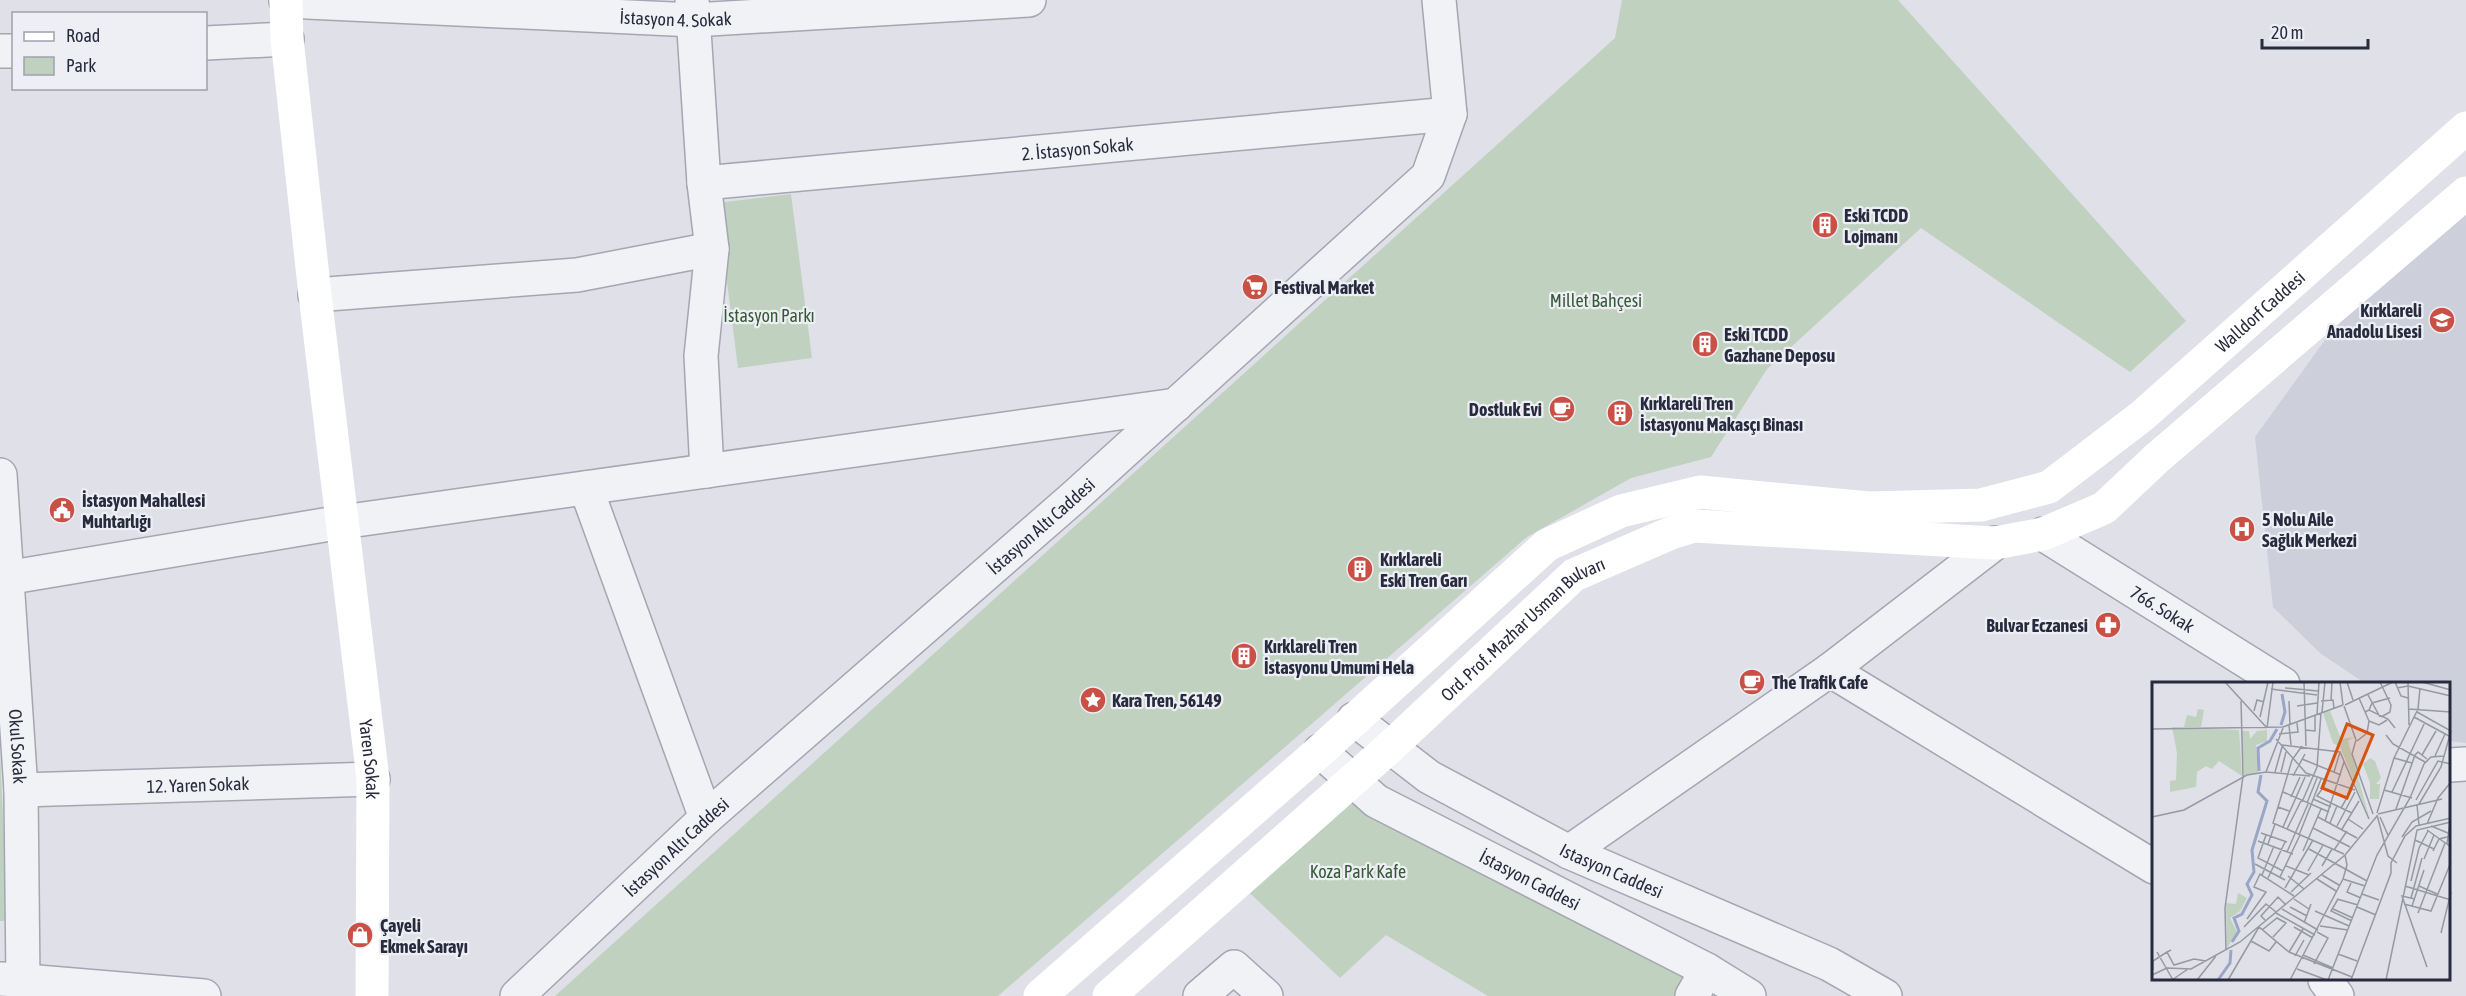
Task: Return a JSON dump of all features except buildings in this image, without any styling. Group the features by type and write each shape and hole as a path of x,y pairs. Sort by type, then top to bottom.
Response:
{"main road":[{"name":"Yaren Sokak","path":"286,0 287,39 315,295 373,779 372,996"},
{"name":"Walldorf Caddesi","path":"1354,719 1547,545 1621,511 1700,492 1869,508 1981,505 2049,488 2142,416 2466,128"},
{"path":"2043,534 2104,508 2157,458 2466,194"},
{"name":"Ord. Prof. Mazhar Usman Bulvarı","path":"1109,996 1389,748 1574,575 1671,533 1694,526 1995,543 2043,534"},
{"path":"1040,996 1354,719"}],"street":[{"name":"İstasyon 4. Sokak","path":"286,0 693,10 1029,0"},
{"name":"İstasyon Altı Caddesi","path":"517,996 706,818 1073,498 1428,176 1450,114 1439,0"},
{"path":"693,10 704,183 712,249 701,356 707,471"},
{"path":"207,43 287,39"},
{"name":"2. İstasyon Sokak","path":"704,183 1450,114"},
{"path":"315,295 577,275 712,249"},
{"path":"4,579 342,522 1176,405"},
{"name":"Okul Sokak","path":"0,475 4,579 21,790 11,980"},
{"path":"586,488 706,818"},
{"name":"766. Sokak","path":"2043,534 2280,682"},
{"path":"1569,852 1830,670 1995,543"},
{"path":"1830,670 2152,866"},
{"name":"Istasyon Caddesi","path":"1354,719 1429,777 1569,852 1829,964 1885,996"},
{"name":"İstasyon Caddesi","path":"1320,751 1376,801 1700,983 1749,996"},
{"path":"2451,765 2466,764"},
{"name":"12. Yaren Sokak","path":"21,790 373,779"},
{"path":"1200,996 1234,967 1266,996"},
{"path":"11,980 204,996"},
{"path":"2326,981 2337,996"}],"shaded area":[{"path":"2466,193 2466,743 2451,741 2451,682 2363,682 2320,653 2273,607 2255,437 2372,275"}],"green space":[{"name":"Millet Bahçesi","path":"1622,0 1898,0 2186,321 2130,372 1921,228 1767,369 1711,457 1631,478 1527,537 998,996 555,996 1615,38"},
{"name":"İstasyon Parkı","path":"791,194 812,358 738,368 717,203"},
{"path":"0,752 8,921 0,921"},
{"name":"Koza Park Kafe","path":"1353,780 1707,970 1690,996 1488,996 1386,935 1340,978 1238,882"}],"place":[{"name":"Eski TCDD Lojmanı","path":"1825,225"},
{"name":"Festival Market","path":"1255,287"},
{"name":"Kırklareli Anadolu Lisesi","path":"2442,320"},
{"name":"Eski TCDD Gazhane Deposu","path":"1705,344"},
{"name":"Dostluk Evi","path":"1562,409"},
{"name":"Kırklareli Tren İstasyonu Makasçı Binası","path":"1620,413"},
{"name":"İstasyon Mahallesi Muhtarlığı","path":"62,510"},
{"name":"5 Nolu Aile Sağlık Merkezi","path":"2242,529"},
{"name":"Kırklareli Eski Tren Garı","path":"1360,569"},
{"name":"Bulvar Eczanesi","path":"2108,625"},
{"name":"Kırklareli Tren İstasyonu Umumi Hela","path":"1244,656"},
{"name":"The Trafik Cafe","path":"1752,682"},
{"name":"Kara Tren, 56149","path":"1093,700"},
{"name":"Çayeli Ekmek Sarayı","path":"360,935"}]}
